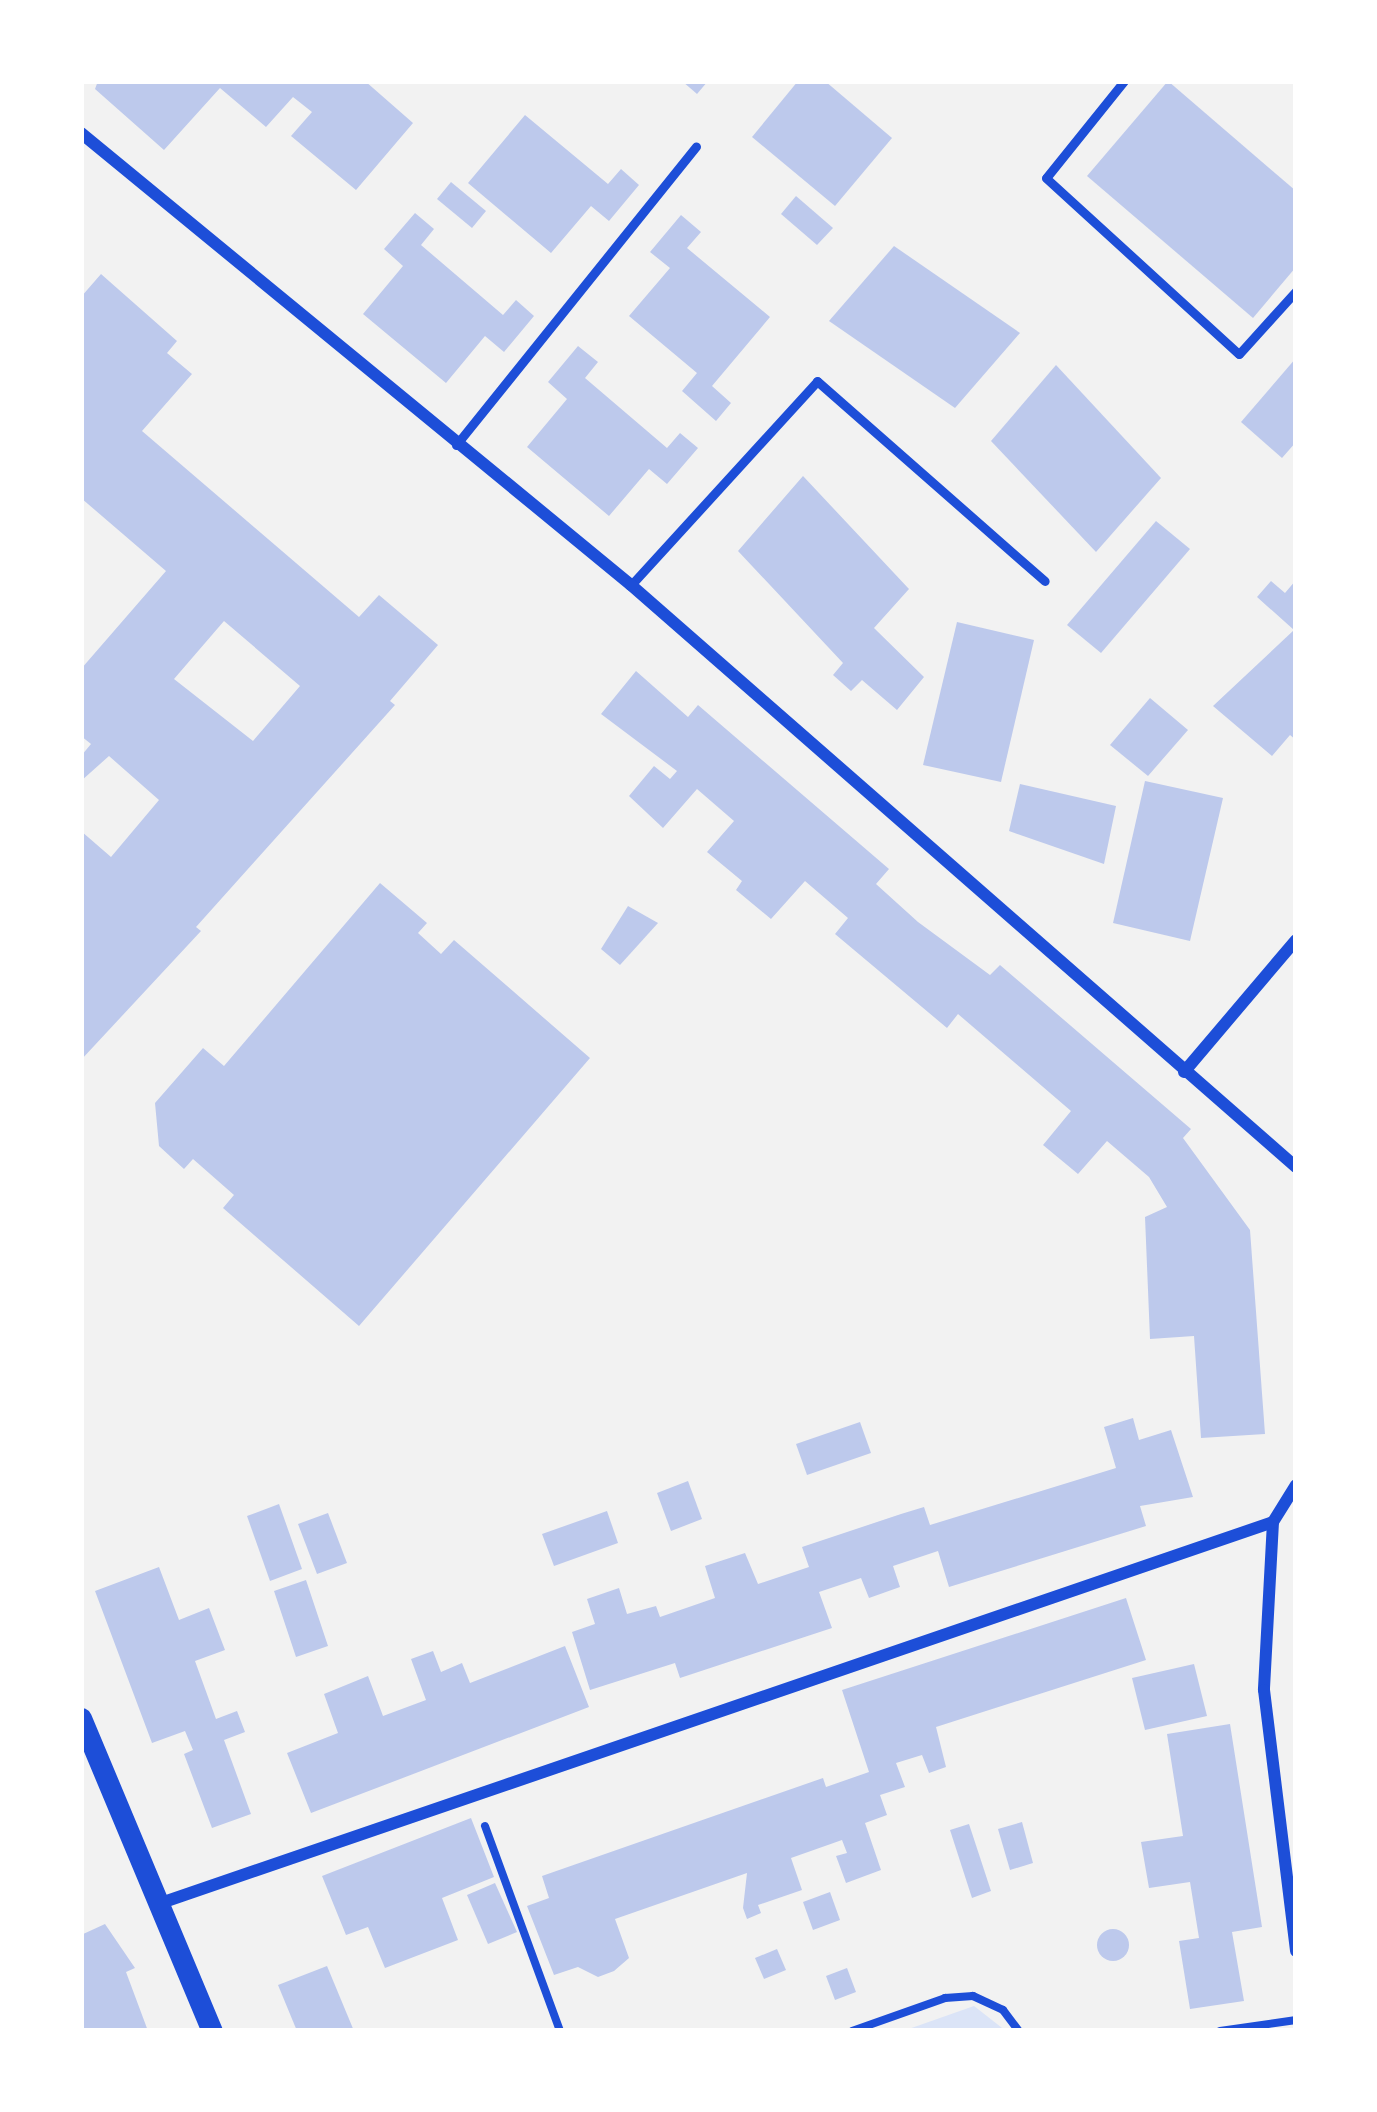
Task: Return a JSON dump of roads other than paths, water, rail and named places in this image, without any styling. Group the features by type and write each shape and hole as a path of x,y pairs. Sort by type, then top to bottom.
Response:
{"street":[{"path":"81,133 631,585 1296,1167"},
{"path":"1184,1072 1296,940"},
{"path":"1296,1485 1273,1522 1264,1690 1296,1952"},
{"path":"161,1904 1273,1522"},
{"path":"81,1718 212,2031"}],"lane":[{"path":"1124,81 1046,178 1239,354 1296,291"},
{"path":"455,445 696,146"},
{"path":"631,585 818,381 1046,580"}]}
